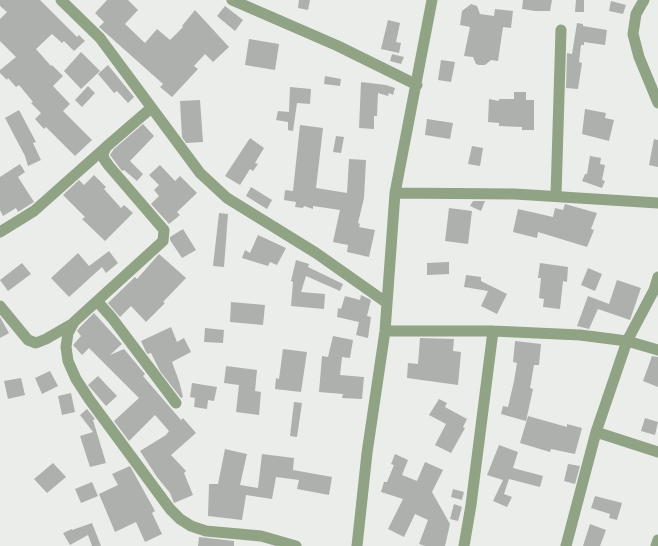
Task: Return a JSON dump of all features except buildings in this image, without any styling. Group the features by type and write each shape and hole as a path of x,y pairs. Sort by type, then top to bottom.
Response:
{"street":[{"path":"61,0 100,38 150,109 200,173 227,198 316,253 387,303"},
{"path":"232,0 338,46 417,84"},
{"path":"357,546 367,453 385,331 396,193 432,0"},
{"path":"644,0 636,14 633,34 639,57 658,103"},
{"path":"556,195 561,30"},
{"path":"0,232 34,211 150,109"},
{"path":"0,306 28,340 36,342 46,339 74,322 159,247 163,241 165,236 164,230 104,159 106,147"},
{"path":"396,193 556,195 658,203"},
{"path":"566,546 596,432 627,340 654,290 658,277"},
{"path":"96,301 112,318 176,403"},
{"path":"74,322 68,333 66,348 68,361 76,379 170,508 180,519 191,526 206,531 261,536 296,546"},
{"path":"385,331 493,331 580,335 627,340 658,350"},
{"path":"464,546 472,498 493,331"},
{"path":"596,432 658,452"},
{"path":"656,546 658,540"}]}
